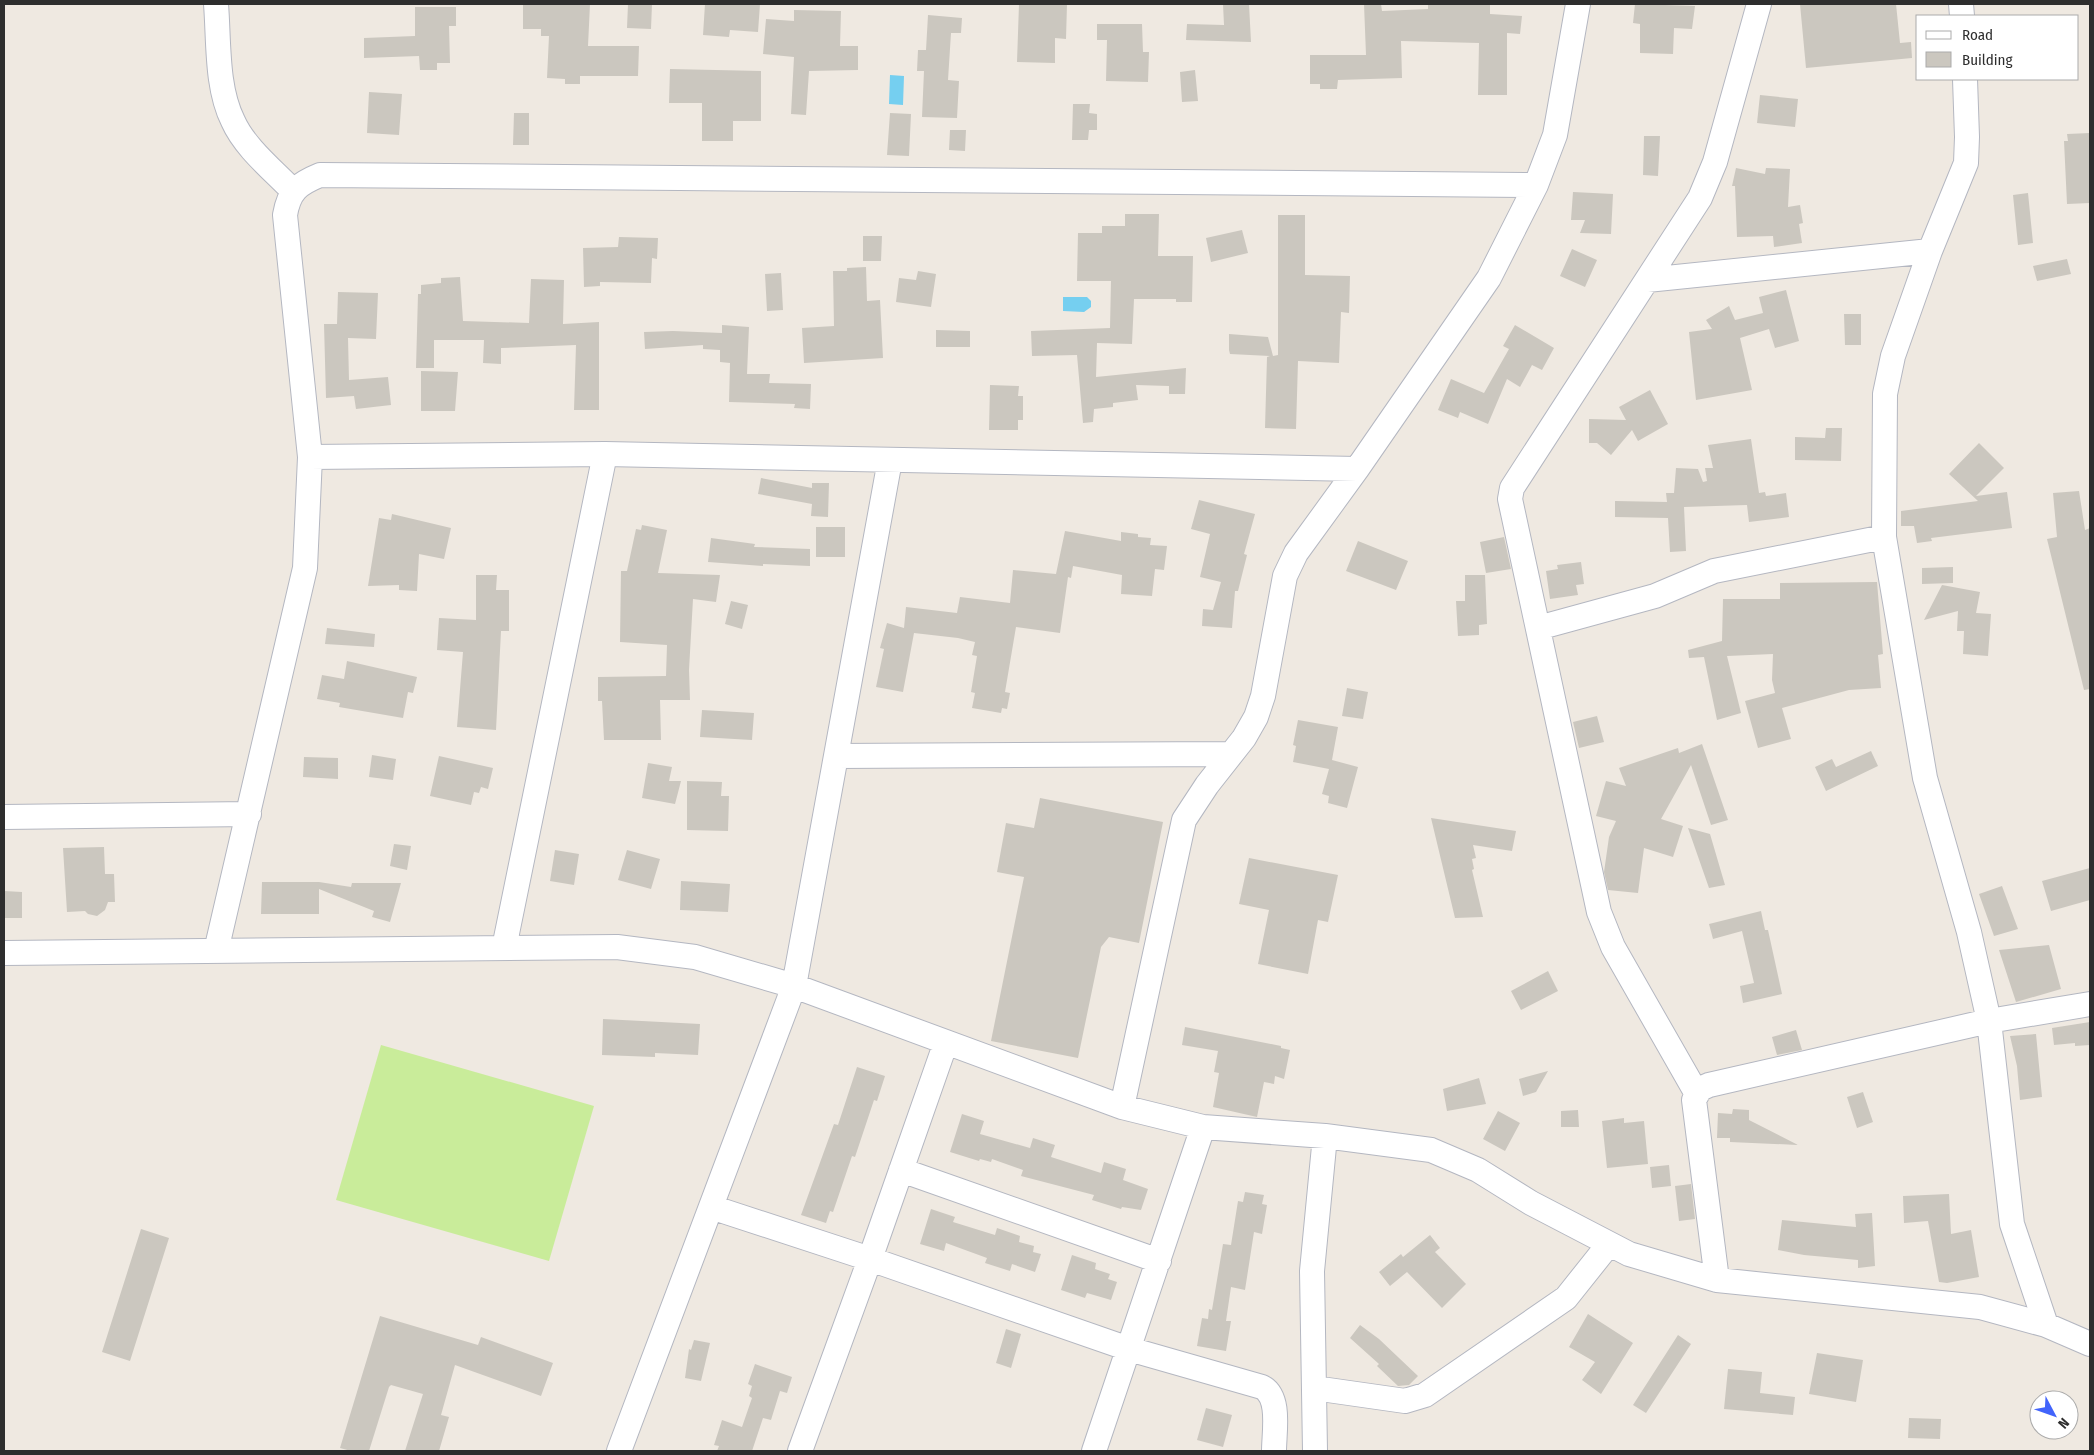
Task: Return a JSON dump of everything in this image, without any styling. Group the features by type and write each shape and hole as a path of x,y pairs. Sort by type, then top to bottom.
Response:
{"street":[{"path":"216,4 224,94 233,122 250,146 293,192"},
{"path":"1122,1107 1180,833 1192,808 1244,738 1256,717 1263,696 1285,576 1292,560 1489,278 1536,185 1555,135 1578,4"},
{"path":"1696,1094 1613,947 1599,912 1510,498 1512,488 1700,198 1715,162 1759,4"},
{"path":"1964,80 1967,137 1966,164 1930,251 1893,356 1885,394 1884,537 1925,778 1970,932 1989,1021 2012,1224 2046,1325"},
{"path":"216,951 305,568 310,457 285,215 293,192 306,181 320,175 1536,185"},
{"path":"1647,280 1930,251"},
{"path":"310,457 605,454 1357,469"},
{"path":"504,948 605,454"},
{"path":"620,1451 794,986 890,460"},
{"path":"1538,628 1655,596 1714,571 1884,537"},
{"path":"836,756 1231,754"},
{"path":"4,817 249,814"},
{"path":"4,953 617,947 695,957 794,986 1122,1107 1203,1127 1325,1136 1431,1150 1478,1170 1531,1203 1629,1254 1717,1280 1980,1307 2046,1325 2090,1344"},
{"path":"1717,1280 1694,1100 1696,1094 1709,1085 1989,1021 2090,1004"},
{"path":"800,1451 946,1042"},
{"path":"1094,1451 1203,1127"},
{"path":"1315,1451 1312,1271 1325,1136"},
{"path":"901,1170 1159,1262"},
{"path":"711,1207 870,1259 1129,1349 1267,1389 1274,1403 1274,1451"},
{"path":"1314,1388 1405,1401 1425,1395 1566,1298 1609,1244"}],"green space":[{"path":"381,1045 594,1106 549,1261 336,1200"}],"water":[{"path":"890,75 904,76 903,105 889,104"},
{"path":"1063,297 1087,297 1091,301 1091,307 1084,312 1063,311"}],"building":[{"path":"523,4 590,4 588,46 639,46 638,76 580,76 580,84 565,84 565,79 547,78 549,36 541,36 541,29 523,29"},
{"path":"628,4 652,4 651,29 627,28"},
{"path":"705,4 760,4 758,32 730,30 729,37 703,35"},
{"path":"1019,4 1067,4 1066,39 1055,38 1055,63 1017,62"},
{"path":"1223,4 1249,4 1251,42 1186,40 1187,24 1224,25"},
{"path":"1364,4 1381,4 1382,11 1428,9 1428,4 1490,4 1490,14 1522,16 1520,34 1507,33 1507,95 1478,95 1479,43 1401,41 1402,78 1338,80 1337,89 1320,89 1320,84 1310,84 1310,55 1366,55"},
{"path":"1635,4 1695,6 1692,29 1674,28 1673,54 1640,53 1640,24 1633,23"},
{"path":"1800,4 1896,4 1900,43 1911,42 1912,58 1806,68"},
{"path":"415,7 456,7 456,26 449,26 450,63 437,63 437,70 420,70 419,56 364,58 364,38 415,36"},
{"path":"794,10 841,11 840,46 858,46 858,70 809,71 806,115 791,114 794,57 763,54 766,19 794,21"},
{"path":"928,15 962,18 961,33 951,33 948,80 959,81 957,118 922,117 924,71 917,71 918,50 926,50"},
{"path":"1097,24 1142,24 1143,52 1149,52 1148,82 1106,81 1107,40 1097,40"},
{"path":"670,69 761,71 761,121 733,121 733,141 702,141 702,103 669,103"},
{"path":"1195,70 1198,101 1182,102 1180,72"},
{"path":"369,92 402,94 399,135 367,133"},
{"path":"1760,95 1798,99 1795,127 1757,123"},
{"path":"1073,104 1090,104 1089,113 1097,114 1097,130 1089,130 1088,140 1072,140"},
{"path":"514,113 529,113 529,145 513,145"},
{"path":"890,113 911,114 909,156 887,155"},
{"path":"950,130 966,130 965,151 949,150"},
{"path":"2090,133 2090,203 2067,204 2064,141 2068,141 2067,134"},
{"path":"1644,136 1660,136 1658,176 1643,175"},
{"path":"1736,168 1765,174 1766,168 1790,169 1788,207 1800,205 1803,223 1799,224 1802,243 1774,247 1773,236 1737,237 1735,186 1732,186"},
{"path":"1573,192 1613,194 1611,234 1580,233 1585,220 1571,220"},
{"path":"2028,193 2033,243 2018,245 2013,195"},
{"path":"1125,214 1159,214 1158,256 1193,256 1192,302 1176,302 1176,299 1134,299 1132,344 1097,343 1096,377 1186,368 1185,394 1169,394 1169,386 1136,385 1138,400 1113,403 1113,407 1094,409 1093,422 1083,423 1077,355 1032,356 1031,331 1110,328 1111,281 1077,281 1078,233 1102,233 1102,226 1125,226"},
{"path":"1278,215 1305,215 1305,275 1350,276 1349,313 1341,312 1339,363 1298,361 1296,429 1265,428 1267,357 1270,356 1230,354 1229,350 1229,334 1268,337 1273,356 1278,355"},
{"path":"1242,230 1248,253 1211,262 1206,238"},
{"path":"863,236 882,236 881,261 863,261"},
{"path":"619,237 658,238 657,259 652,258 651,283 600,282 600,286 584,287 583,248 618,247"},
{"path":"1572,249 1597,260 1585,287 1560,276"},
{"path":"2067,259 2071,274 2037,281 2033,266"},
{"path":"866,267 867,301 880,300 883,358 804,363 802,328 834,326 833,271 847,271 847,268"},
{"path":"918,271 936,274 931,307 896,302 899,278 916,280"},
{"path":"781,273 783,310 767,311 765,274"},
{"path":"460,277 463,321 529,323 531,279 564,280 563,324 599,322 599,410 574,410 576,345 501,348 501,364 483,363 484,340 434,340 434,368 416,368 418,294 421,294 421,285 441,283 441,278"},
{"path":"1786,290 1799,341 1775,348 1769,329 1740,338 1752,390 1696,400 1689,332 1712,329 1706,320 1729,306 1735,320 1763,313 1759,297"},
{"path":"338,292 378,293 376,339 348,338 349,380 388,377 391,405 356,409 354,396 326,398 324,324 337,324"},
{"path":"1844,314 1861,314 1861,345 1845,345"},
{"path":"722,325 749,327 747,374 770,374 769,383 811,384 810,409 794,408 795,404 729,402 730,363 720,362 720,350 703,349 703,345 645,349 644,332 722,333"},
{"path":"1515,325 1554,348 1542,370 1532,365 1520,387 1507,379 1488,424 1460,412 1458,418 1438,410 1451,379 1484,393 1509,349 1503,346"},
{"path":"936,330 970,331 970,347 936,347"},
{"path":"421,371 458,372 455,411 421,411"},
{"path":"990,385 1019,386 1018,396 1023,396 1023,420 1018,420 1018,430 989,430"},
{"path":"1650,390 1668,424 1638,441 1632,430 1611,455 1597,443 1589,443 1589,419 1626,420 1619,407"},
{"path":"1826,428 1842,428 1841,461 1795,460 1795,437 1825,438"},
{"path":"1751,439 1759,493 1765,492 1766,496 1786,493 1789,517 1749,522 1747,505 1684,507 1686,551 1670,552 1668,518 1615,517 1615,501 1667,502 1666,493 1674,493 1676,468 1698,469 1703,482 1707,481 1705,468 1713,468 1708,445"},
{"path":"1979,443 2004,468 1976,496 2007,492 2012,528 1931,538 1932,541 1917,543 1914,526 1901,526 1901,511 1978,501 1949,474"},
{"path":"761,478 812,488 812,483 829,483 828,517 811,516 812,504 758,494"},
{"path":"2079,491 2085,530 2090,528 2090,689 2084,690 2047,539 2057,537 2053,493"},
{"path":"1199,500 1255,514 1244,554 1247,555 1238,591 1235,591 1232,628 1202,626 1203,609 1213,610 1221,582 1200,577 1210,534 1191,529"},
{"path":"392,514 451,528 444,559 419,554 417,591 399,590 399,585 368,586 379,518 391,520"},
{"path":"642,525 667,530 658,573 720,575 716,602 693,599 689,670 690,700 660,700 661,740 604,740 602,701 598,701 598,677 666,676 667,645 620,642 621,571 627,571 636,529 641,530"},
{"path":"816,527 845,527 845,557 816,557"},
{"path":"1065,531 1121,541 1121,532 1138,534 1138,537 1151,538 1150,545 1167,546 1164,570 1155,569 1152,596 1121,594 1122,575 1073,566 1071,578 1068,577 1060,633 1016,627 1005,692 1010,693 1007,709 1002,708 1001,713 972,708 975,693 971,692 977,656 972,655 975,642 958,638 914,633 903,692 876,687 884,649 880,648 887,623 904,628 906,607 957,613 960,597 1010,603 1013,570 1056,574"},
{"path":"1504,537 1511,569 1486,573 1480,542"},
{"path":"711,538 755,544 754,547 810,549 810,566 763,564 763,566 708,562"},
{"path":"1358,541 1408,561 1396,590 1346,571"},
{"path":"1581,562 1584,584 1576,585 1578,595 1550,599 1546,571 1558,569 1557,565"},
{"path":"1953,567 1953,583 1922,584 1922,568"},
{"path":"476,575 497,575 496,590 509,590 509,631 501,631 496,730 457,727 463,652 437,650 439,618 476,620"},
{"path":"1465,575 1485,575 1487,624 1479,625 1479,635 1458,636 1456,601 1465,601"},
{"path":"1877,582 1883,654 1878,655 1881,688 1849,690 1782,708 1791,739 1758,748 1745,701 1775,693 1772,680 1773,654 1727,656 1741,713 1717,720 1704,657 1689,658 1688,650 1722,641 1723,599 1780,599 1780,583"},
{"path":"1942,585 1980,592 1976,613 1991,614 1988,656 1963,654 1964,631 1957,631 1958,611 1924,620"},
{"path":"731,601 748,605 742,629 725,624"},
{"path":"327,628 375,634 374,647 325,644"},
{"path":"347,661 417,677 413,693 408,692 403,718 339,707 340,703 317,699 322,675 344,679"},
{"path":"1347,688 1368,692 1363,719 1342,716"},
{"path":"702,710 754,713 752,740 700,737"},
{"path":"1597,716 1604,742 1579,748 1573,722"},
{"path":"1298,720 1338,727 1332,760 1358,767 1347,808 1328,803 1329,796 1322,794 1329,769 1293,762 1296,746 1293,745"},
{"path":"1702,744 1728,820 1711,825 1691,765 1661,819 1683,826 1673,857 1644,848 1638,893 1608,890 1604,872 1609,837 1616,821 1596,816 1606,781 1626,786 1619,768 1678,748 1679,753"},
{"path":"1871,751 1878,766 1826,791 1815,767 1832,759 1836,767"},
{"path":"372,755 396,759 393,780 369,777"},
{"path":"439,756 493,768 488,789 481,787 479,793 474,792 471,805 430,796"},
{"path":"304,757 338,758 338,779 303,777"},
{"path":"648,763 672,767 669,781 681,781 675,804 642,798"},
{"path":"687,781 722,782 721,796 729,796 728,831 687,830"},
{"path":"1040,798 1163,822 1139,943 1109,937 1101,947 1078,1058 991,1041 1024,877 997,872 1006,823 1034,828"},
{"path":"1431,818 1516,831 1512,851 1473,845 1476,858 1472,859 1474,869 1472,870 1483,917 1455,918"},
{"path":"1688,828 1710,834 1725,885 1709,888"},
{"path":"394,844 411,846 407,870 390,866"},
{"path":"104,847 105,874 114,874 115,902 108,902 105,910 97,916 88,914 85,911 67,912 63,848"},
{"path":"555,850 579,854 574,885 550,881"},
{"path":"627,850 660,859 651,889 618,880"},
{"path":"1249,858 1338,875 1328,922 1318,920 1308,974 1258,964 1269,910 1239,904"},
{"path":"2090,868 2090,900 2051,911 2042,881"},
{"path":"681,881 730,884 728,912 680,910"},
{"path":"262,882 319,882 351,887 352,883 401,883 390,922 372,917 374,911 319,889 319,914 261,914"},
{"path":"2002,886 2018,929 1994,936 1979,894"},
{"path":"4,891 22,892 22,918 4,918"},
{"path":"1761,911 1765,930 1768,930 1782,994 1743,1003 1740,986 1754,983 1742,931 1713,939 1709,924"},
{"path":"2049,945 2061,989 2016,1002 1999,950"},
{"path":"1548,971 1558,991 1521,1010 1511,991"},
{"path":"603,1019 700,1024 698,1055 655,1053 655,1057 602,1055"},
{"path":"2090,1022 2090,1045 2075,1046 2075,1043 2054,1045 2052,1028"},
{"path":"1185,1027 1281,1046 1281,1048 1290,1050 1284,1079 1275,1076 1274,1084 1264,1082 1257,1117 1213,1107 1219,1073 1214,1072 1218,1051 1182,1045"},
{"path":"1796,1030 1802,1050 1777,1055 1772,1037"},
{"path":"2036,1034 2042,1097 2020,1100 2017,1066 2010,1036"},
{"path":"857,1067 885,1076 877,1101 874,1100 855,1157 852,1156 833,1212 830,1211 826,1223 801,1215 834,1124 838,1125"},
{"path":"1548,1071 1536,1092 1523,1096 1519,1079"},
{"path":"1479,1078 1486,1104 1447,1111 1443,1089"},
{"path":"1863,1092 1873,1122 1857,1128 1847,1097"},
{"path":"1733,1109 1749,1110 1749,1120 1798,1145 1730,1142 1730,1138 1717,1138 1718,1113 1732,1114"},
{"path":"1578,1110 1579,1127 1561,1127 1561,1111"},
{"path":"1498,1111 1520,1123 1505,1151 1483,1139"},
{"path":"962,1114 984,1121 980,1134 1030,1148 1033,1138 1055,1145 1051,1157 1101,1173 1104,1162 1126,1169 1123,1180 1148,1189 1141,1210 1122,1207 1121,1209 1092,1200 1094,1195 1021,1176 1023,1170 992,1159 991,1162 980,1159 979,1161 950,1152"},
{"path":"1624,1118 1624,1123 1644,1121 1648,1164 1607,1168 1602,1121"},
{"path":"1669,1165 1671,1186 1652,1188 1650,1167"},
{"path":"1691,1184 1695,1219 1679,1221 1675,1186"},
{"path":"1245,1192 1264,1195 1262,1204 1267,1205 1262,1234 1254,1232 1245,1290 1231,1287 1226,1321 1231,1321 1226,1351 1197,1346 1202,1318 1208,1319 1209,1309 1212,1310 1223,1244 1231,1245 1238,1201 1243,1202"},
{"path":"1949,1194 1951,1234 1971,1230 1979,1277 1947,1283 1939,1282 1928,1221 1904,1223 1903,1196"},
{"path":"931,1209 955,1217 953,1222 995,1235 997,1228 1020,1236 1019,1242 1034,1246 1033,1252 1041,1254 1035,1272 1012,1264 1010,1271 985,1263 987,1258 946,1243 944,1251 920,1244"},
{"path":"1872,1213 1875,1266 1858,1268 1858,1260 1804,1255 1778,1250 1782,1220 1856,1227 1855,1214"},
{"path":"141,1229 169,1238 130,1361 102,1352"},
{"path":"1430,1235 1440,1248 1435,1252 1466,1284 1442,1308 1407,1272 1390,1286 1379,1272 1401,1254 1403,1257"},
{"path":"1072,1255 1096,1263 1095,1269 1110,1274 1108,1279 1117,1282 1111,1300 1087,1293 1085,1298 1061,1290"},
{"path":"1588,1314 1633,1343 1601,1394 1582,1380 1595,1362 1569,1347"},
{"path":"380,1316 478,1345 481,1337 553,1363 541,1396 455,1365 441,1415 449,1417 439,1451 405,1451 423,1394 391,1385 369,1451 351,1451 340,1448"},
{"path":"1360,1325 1379,1339 1418,1376 1409,1385 1398,1386 1377,1366 1379,1364 1350,1338"},
{"path":"1006,1329 1021,1334 1011,1368 996,1363"},
{"path":"1678,1335 1691,1344 1646,1413 1633,1405"},
{"path":"694,1340 710,1343 701,1381 685,1378 689,1349 691,1350"},
{"path":"1817,1353 1863,1360 1856,1402 1809,1394"},
{"path":"755,1364 792,1377 787,1393 780,1391 771,1420 763,1418 752,1451 717,1451 719,1446 714,1445 722,1420 742,1427 752,1398 749,1396 752,1386 748,1384"},
{"path":"1728,1369 1762,1372 1760,1393 1795,1397 1793,1415 1724,1409"},
{"path":"1206,1408 1232,1415 1223,1447 1197,1440"},
{"path":"1909,1418 1941,1419 1940,1439 1908,1438"}]}
